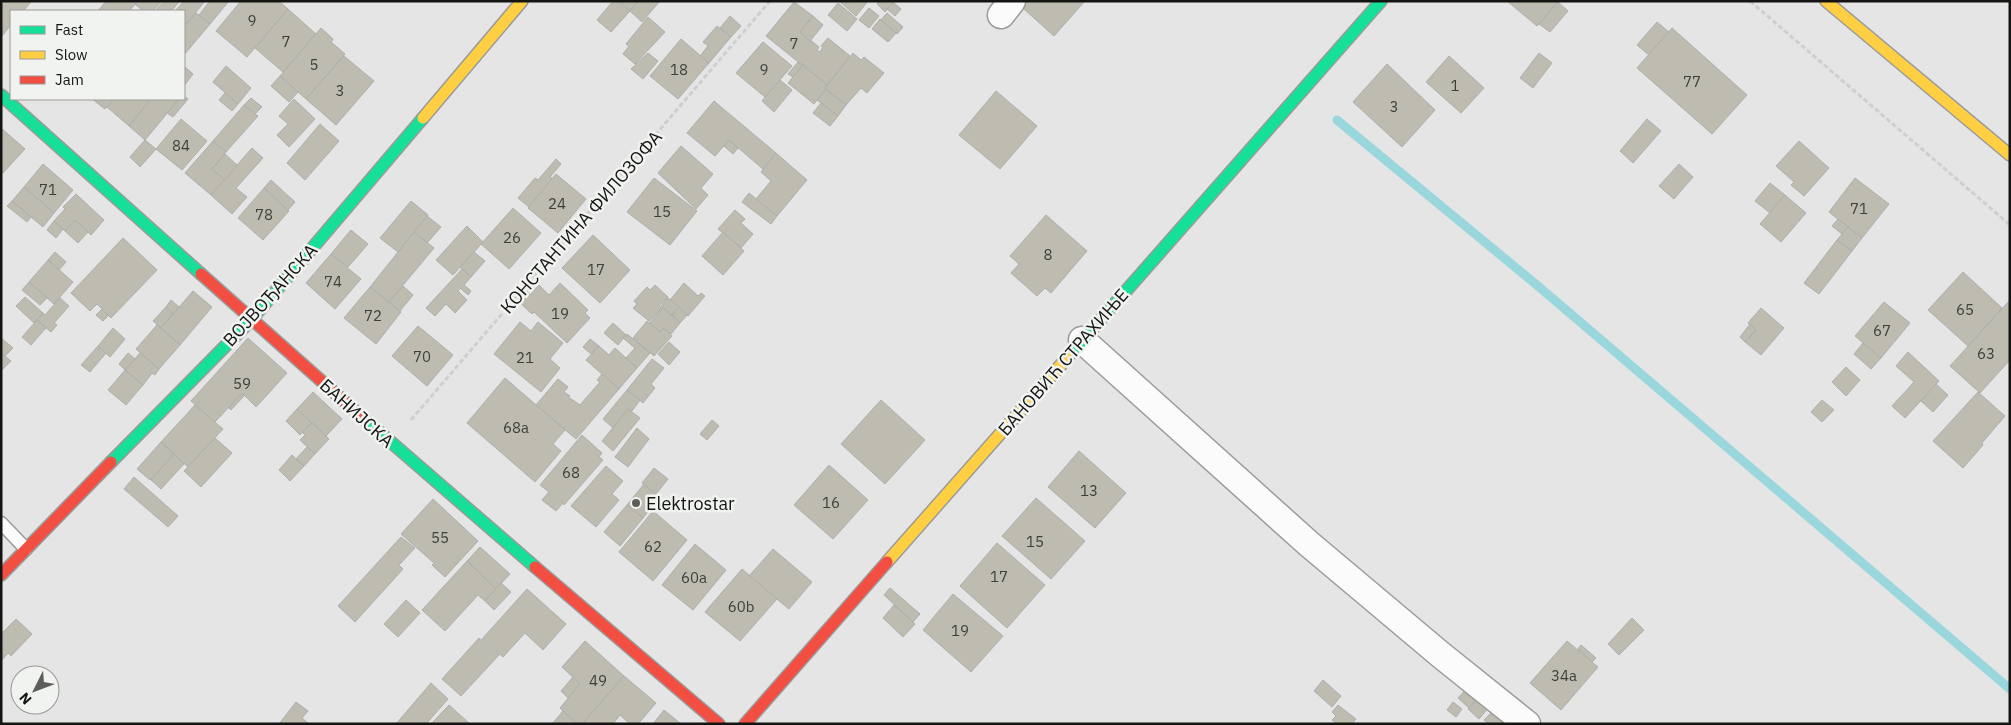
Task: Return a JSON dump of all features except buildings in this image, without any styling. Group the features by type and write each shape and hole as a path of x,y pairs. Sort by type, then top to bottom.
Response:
{"street":[{"name":"ВОЈВОЂАНСКА","path":"1,575 252,319 522,1"},
{"name":"БАНОВИЋ СТРАХИЊЕ","path":"745,724 1381,1"},
{"path":"1826,1 2010,155"},
{"name":"БАНИЈСКА","path":"1,96 391,443 719,724"},
{"path":"1082,340 1309,544 1441,655 1527,724"}],"lane":[{"path":"1,523 26,549"}],"path":[{"name":"КОНСТАНТИНА ФИЛОЗОФА","path":"391,443 770,1"},
{"path":"1750,1 2010,225"}],"waterway":[{"path":"1337,120 1538,286 2010,689"}],"traffic: fast":[{"path":"1067,358 1381,1"},
{"path":"1,95 201,274"},
{"path":"111,462 252,319 423,118"},
{"path":"362,417 535,567"}],"traffic: slow":[{"path":"423,118 522,1"},
{"path":"1826,1 2010,155"},
{"path":"887,562 1067,358"}],"traffic: jam":[{"path":"201,274 362,417"},
{"path":"1,575 111,462"},
{"path":"745,724 887,562"},
{"path":"535,567 719,724"}],"place":[{"name":"Elektrostar","path":"636,503"}]}
